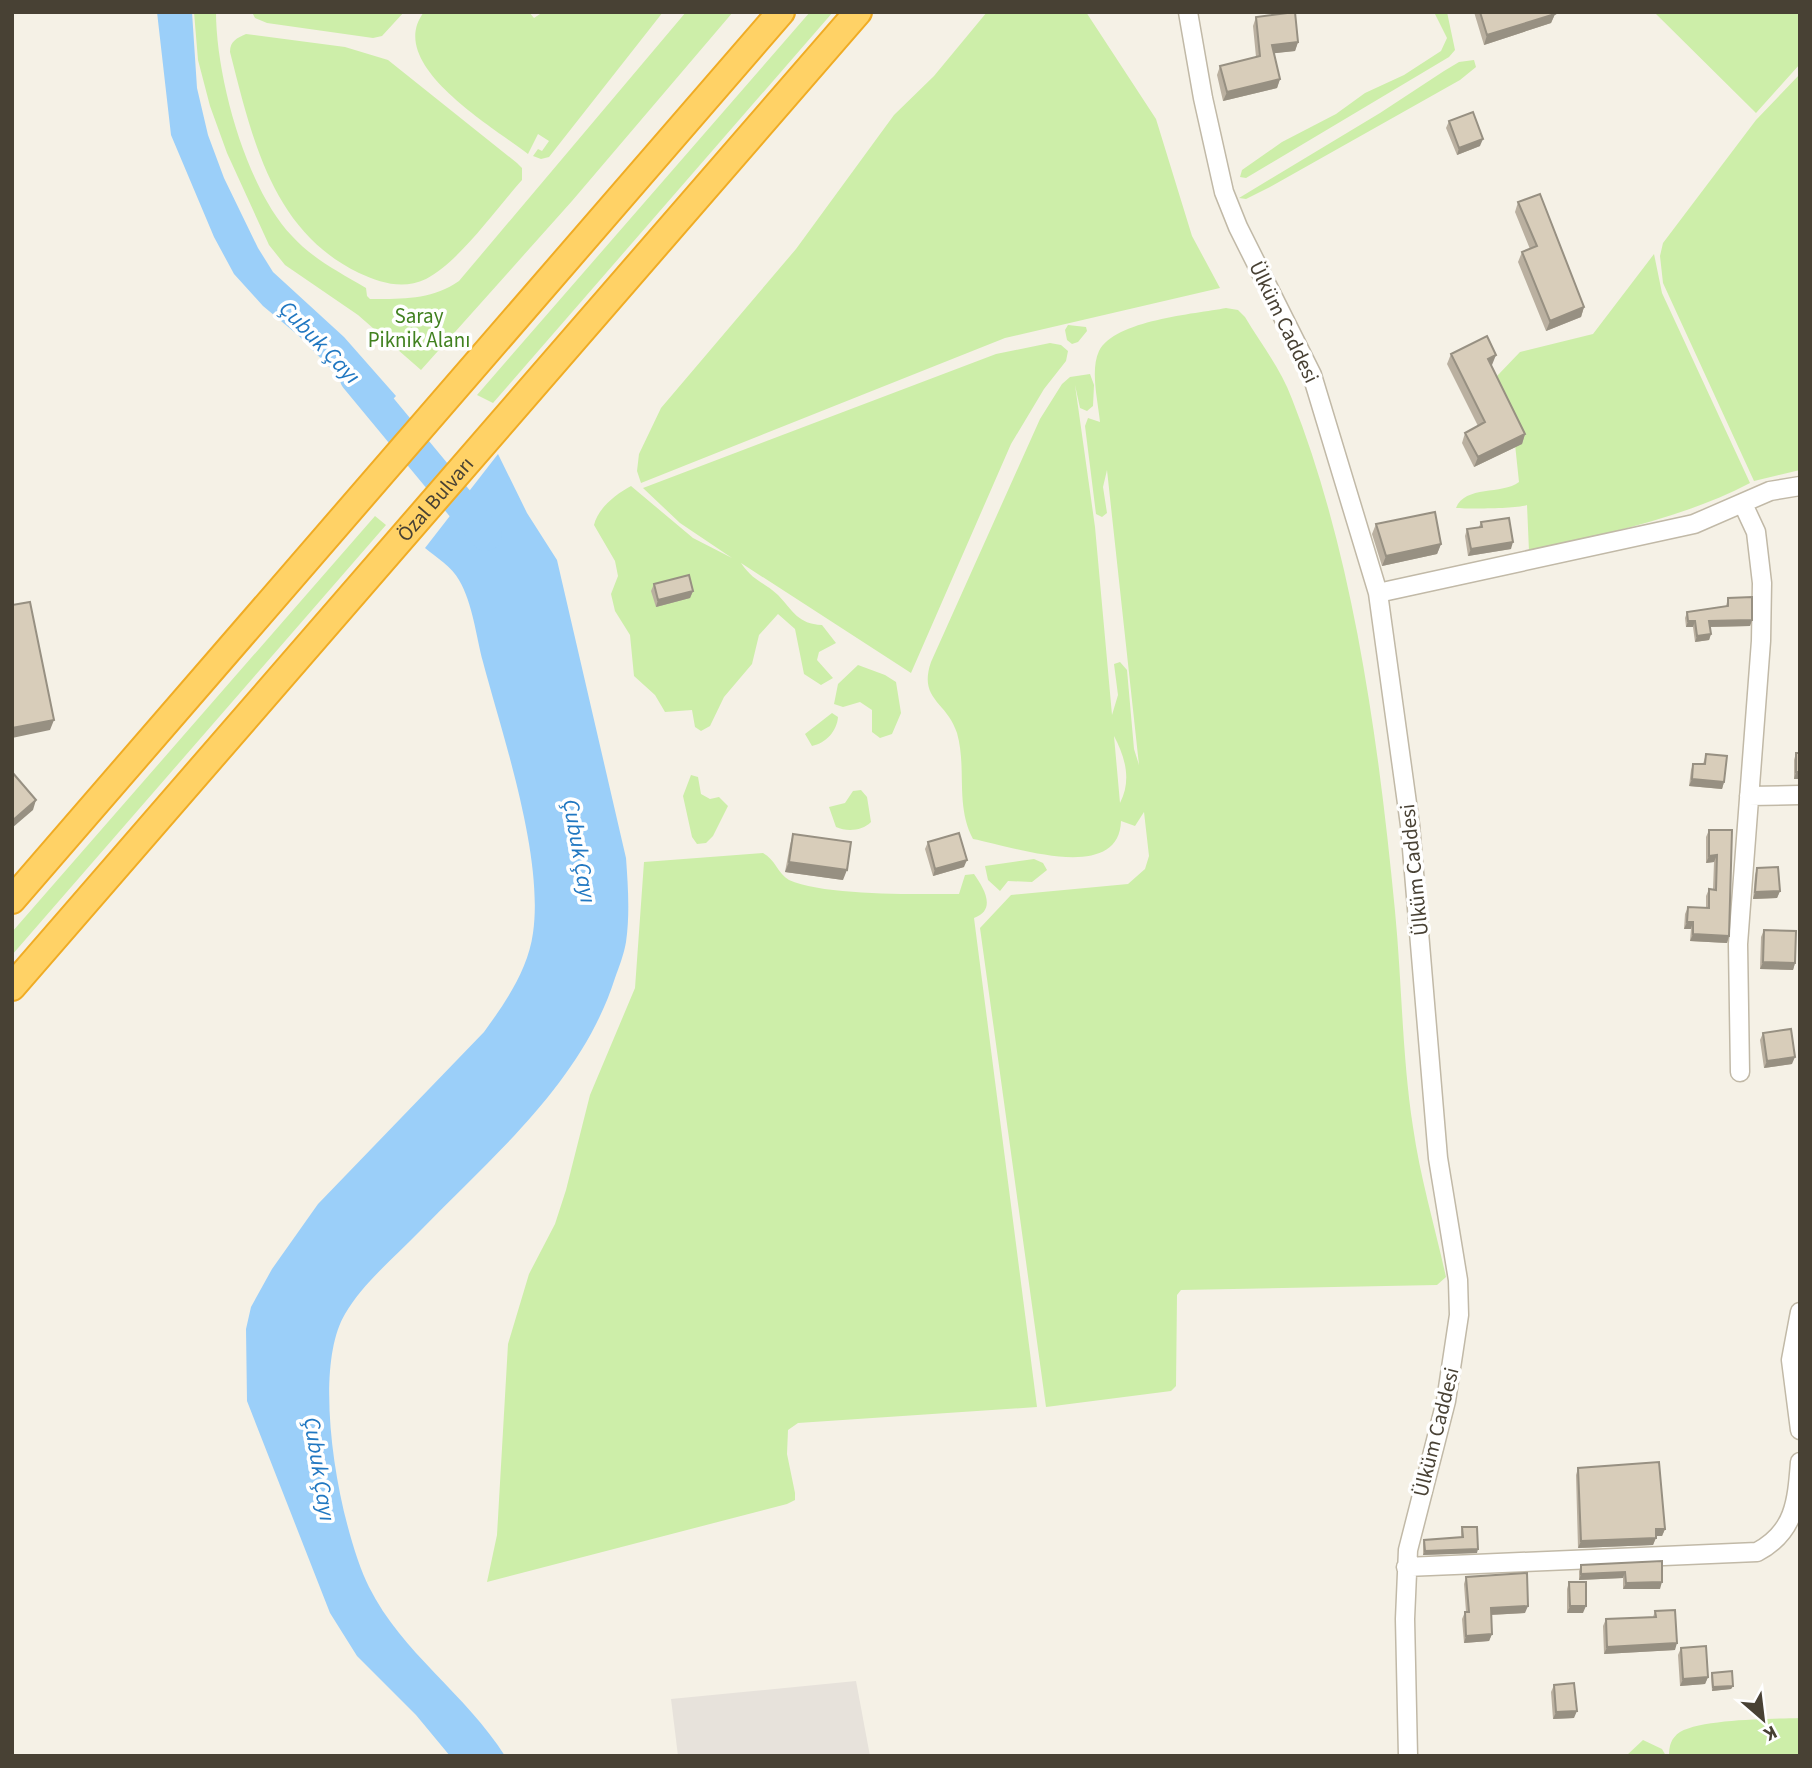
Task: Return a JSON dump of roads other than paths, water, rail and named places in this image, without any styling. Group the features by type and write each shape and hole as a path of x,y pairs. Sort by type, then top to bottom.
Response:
{"highway":[{"path":"12,900 366,496 781,12"},
{"name":"Özal Bulvarı","path":"12,987 858,12"}],"street":[{"name":"Ülküm Caddesi","path":"1188,12 1203,98 1224,192 1238,227 1312,375 1378,593 1410,825 1438,1158 1458,1280 1459,1315 1446,1401 1416,1514 1406,1567 1408,1756"},
{"path":"1378,593 1693,524 1770,491 1800,486"},
{"path":"1740,1072 1738,944 1761,641 1762,583 1756,532 1742,503"},
{"path":"1749,796 1800,794"},
{"path":"1800,1312 1791,1360 1800,1430"},
{"path":"1406,1567 1758,1552 1782,1534 1794,1514 1800,1462"}],"water":[{"path":"157,12 192,12 197,88 208,135 224,178 258,248 273,272 344,337 396,396 372,421 336,374 299,336 263,306 234,274 214,237 171,135"},
{"path":"498,454 527,513 557,560 626,858 628,921 623,956 600,1016 581,1051 558,1084 506,1145 370,1281 345,1314 335,1340 330,1373 333,1450 339,1490 358,1561 369,1587 399,1633 472,1713 505,1756 450,1756 416,1715 357,1656 330,1613 247,1401 246,1329 251,1307 272,1269 318,1204 484,1032 514,986 530,947 535,903 533,869 511,761 464,589 456,575 425,548"}],"waterway":[{"name":"Çubuk Çayı","path":"356,378 486,535"}],"park label":[{"name":"Saray Piknik Alanı","path":"419,328"}]}
